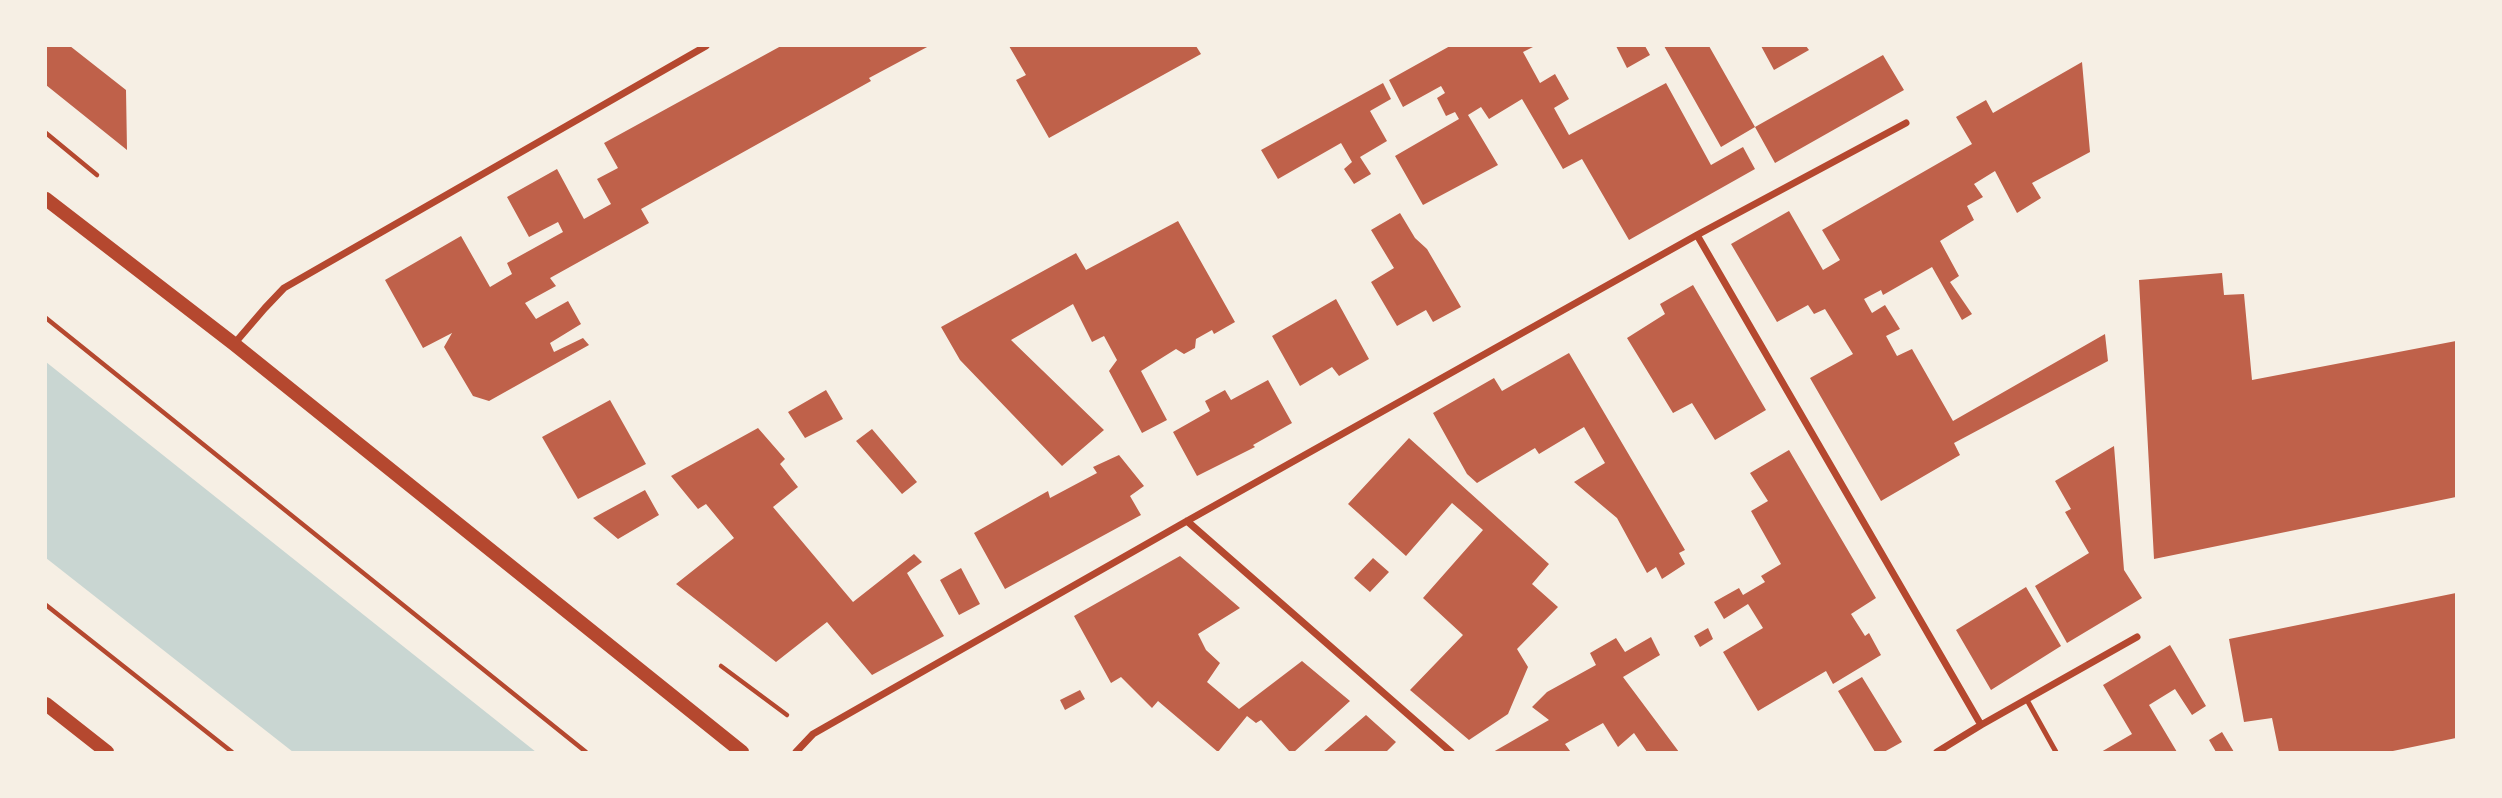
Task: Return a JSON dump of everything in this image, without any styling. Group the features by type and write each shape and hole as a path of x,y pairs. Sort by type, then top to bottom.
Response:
{"main road":[{"path":"46,199 234,344 742,752"},
{"path":"46,704 107,752"}],"street":[{"path":"234,344 284,289 706,46"},
{"path":"796,752 813,734 1187,521 1697,234 1906,123"},
{"path":"1697,234 1981,725"},
{"path":"1187,521 1451,752"},
{"path":"1937,752 2137,637"}],"lane":[{"path":"2027,700 2056,752"}],"path":[{"path":"46,133 97,175"},
{"path":"46,318 586,752"},
{"path":"46,605 232,752"},
{"path":"721,666 813,734"}],"shaded area":[{"path":"46,362 536,752 293,752 46,558"}],"building":[{"path":"46,46 70,46 126,90 127,150 46,85"},
{"path":"781,46 929,46 641,209 649,223 550,278 556,286 525,303 536,319 568,301 581,324 550,343 554,352 583,338 589,345 489,401 473,396 444,347 452,333 423,348 385,280 461,236 490,287 512,274 507,263 563,232 558,222 529,237 507,197 557,169 584,219 611,204 597,179 618,168 604,143"},
{"path":"1009,46 1196,46 1201,54 1049,138 1016,80 1026,75"},
{"path":"1450,46 1535,46 1523,52 1540,83 1555,74 1569,99 1554,108 1569,135 1666,83 1711,165 1743,147 1755,169 1629,240 1582,159 1563,169 1522,99 1489,119 1481,107 1468,115 1498,165 1423,205 1395,156 1459,119 1455,112 1446,116 1437,98 1445,93 1441,86 1403,107 1389,80"},
{"path":"1616,46 1645,46 1650,55 1627,68"},
{"path":"1664,46 1709,46 1755,127 1721,147"},
{"path":"1761,46 1806,46 1809,50 1774,70"},
{"path":"1883,55 1904,90 1775,163 1755,127"},
{"path":"2082,62 2090,152 2032,183 2041,198 2017,213 1995,171 1974,184 1983,197 1967,206 1974,220 1940,241 1959,276 1950,282 1972,314 1962,320 1932,267 1883,295 1881,290 1864,299 1872,313 1885,305 1900,329 1886,336 1897,356 1912,349 1953,421 2105,334 2108,361 1954,443 1960,455 1881,501 1810,378 1853,354 1825,309 1814,314 1808,305 1777,322 1731,244 1789,211 1823,270 1840,260 1822,230 1972,144 1956,117 1986,100 1993,113"},
{"path":"1383,83 1391,99 1370,111 1387,141 1360,157 1371,174 1354,184 1344,169 1352,162 1341,143 1278,179 1261,150"},
{"path":"1400,213 1415,238 1427,249 1461,307 1433,322 1426,310 1397,326 1371,282 1394,268 1371,230"},
{"path":"1178,221 1235,322 1214,334 1212,330 1196,339 1195,348 1184,354 1176,349 1141,371 1167,420 1142,433 1109,371 1117,360 1104,336 1092,342 1073,304 1011,340 1104,430 1062,466 960,360 941,327 1076,253 1086,270"},
{"path":"2222,273 2224,295 2244,294 2252,380 2456,341 2456,497 2154,559 2139,280"},
{"path":"1693,285 1766,410 1715,440 1692,403 1673,413 1627,338 1665,314 1660,304"},
{"path":"1336,299 1369,359 1339,376 1332,367 1300,386 1272,336"},
{"path":"1569,353 1685,550 1679,553 1685,564 1662,579 1656,567 1647,573 1617,518 1574,482 1605,463 1584,427 1539,454 1535,448 1477,483 1467,474 1433,413 1494,378 1502,391"},
{"path":"1268,380 1292,423 1253,445 1255,447 1197,476 1173,432 1210,411 1205,401 1225,390 1231,400"},
{"path":"826,390 843,419 805,438 788,412"},
{"path":"610,400 646,464 578,499 542,437"},
{"path":"758,428 785,459 780,464 798,487 773,507 853,602 914,554 922,562 907,573 944,636 872,675 827,622 776,662 676,584 734,538 706,504 698,509 671,476"},
{"path":"872,429 917,482 902,494 856,441"},
{"path":"1409,438 1549,564 1532,584 1558,607 1517,649 1528,667 1508,714 1469,740 1410,690 1463,635 1423,598 1483,530 1452,503 1406,556 1348,504"},
{"path":"2114,446 2124,570 2142,598 2067,643 2035,586 2089,553 2065,512 2071,509 2055,481"},
{"path":"1789,450 1876,598 1851,614 1865,636 1869,633 1881,655 1833,684 1826,671 1758,711 1723,652 1763,628 1748,604 1724,619 1714,602 1739,588 1743,595 1765,582 1761,576 1781,564 1751,511 1768,501 1750,473"},
{"path":"1119,455 1144,486 1130,496 1141,515 1005,589 974,533 1048,491 1050,498 1097,473 1093,467"},
{"path":"645,490 659,515 618,539 593,518"},
{"path":"1180,556 1240,608 1198,634 1206,650 1220,663 1207,682 1239,709 1302,661 1350,701 1294,752 1290,752 1261,720 1256,723 1247,716 1218,752 1158,701 1152,708 1121,677 1111,683 1074,616"},
{"path":"1373,558 1389,572 1370,592 1354,578"},
{"path":"961,568 980,604 959,615 940,580"},
{"path":"2026,587 2061,646 1991,690 1956,630"},
{"path":"2456,593 2456,738 2388,752 2279,752 2272,718 2244,722 2229,639"},
{"path":"1708,628 1713,639 1700,647 1694,636"},
{"path":"1651,637 1660,655 1623,677 1679,752 1647,752 1634,733 1618,747 1603,723 1565,744 1570,751 1567,752 1493,752 1549,720 1532,707 1547,692 1596,665 1590,653 1616,638 1625,652"},
{"path":"2170,645 2206,706 2192,715 2175,689 2149,705 2177,752 2101,752 2132,734 2103,685"},
{"path":"1862,677 1902,742 1884,752 1875,752 1838,691"},
{"path":"1080,690 1085,699 1065,710 1060,700"},
{"path":"1366,715 1396,742 1386,752 1323,752"},
{"path":"2222,732 2234,752 2216,752 2209,740"}]}
